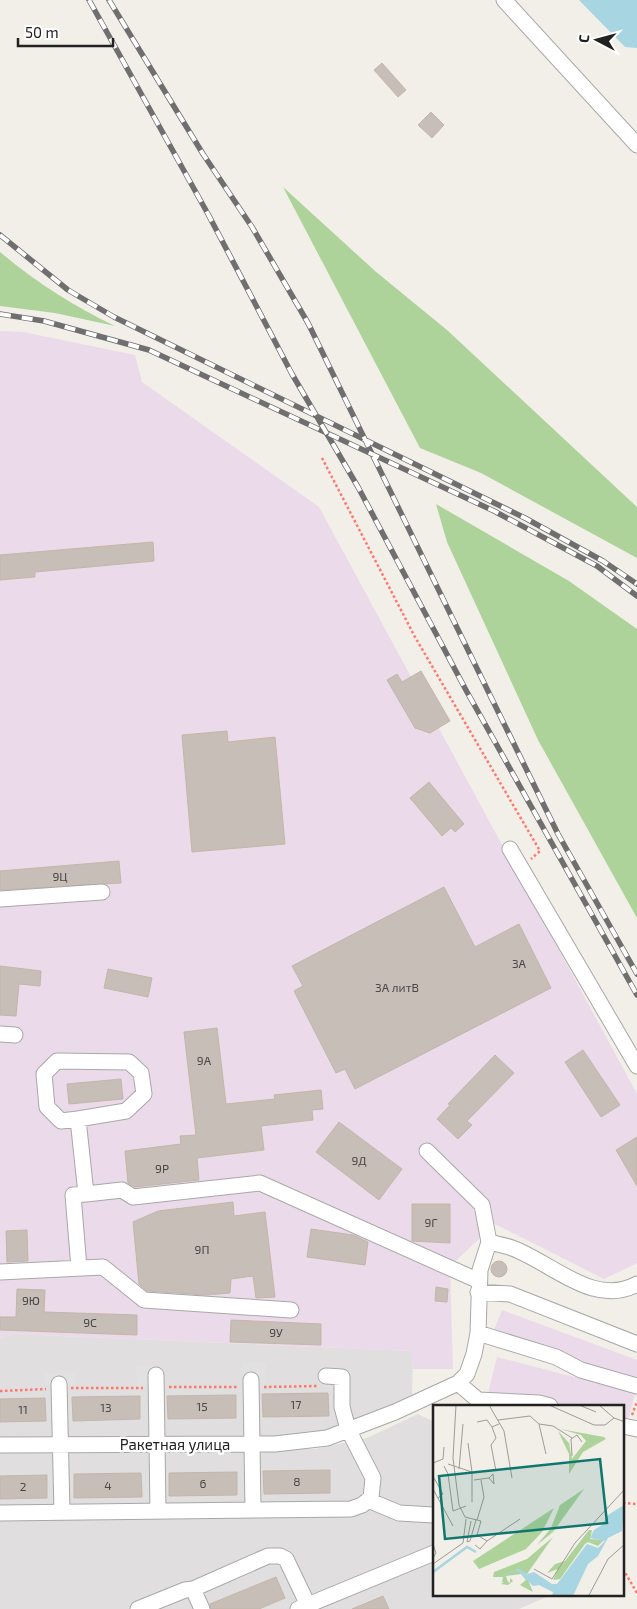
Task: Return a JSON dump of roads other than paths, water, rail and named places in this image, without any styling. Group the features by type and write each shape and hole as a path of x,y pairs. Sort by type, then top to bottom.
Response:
{"street":[{"path":"504,0 637,145"},
{"path":"510,850 637,1066"},
{"path":"0,899 102,892"},
{"path":"58,1061 129,1062 141,1073 144,1094 126,1111 78,1118 61,1121 47,1107 44,1074 58,1061"},
{"path":"78,1118 86,1194"},
{"path":"427,1151 482,1205 489,1242 480,1270 478,1333 467,1374 458,1383 478,1400 546,1405"},
{"path":"79,1268 72,1195 122,1190 133,1197 260,1183 479,1286 510,1294 637,1344"},
{"path":"489,1242 512,1248 593,1289 625,1291 637,1284"},
{"path":"0,1272 103,1267 144,1300 291,1310"},
{"path":"478,1333 556,1357 581,1370 637,1386"},
{"path":"0,1512 351,1509 371,1498 373,1478 348,1429 342,1407 342,1377 326,1376"},
{"path":"156,1382 158,1511"},
{"name":"Ракетная улица","path":"0,1445 158,1445 308,1442 327,1438 435,1395 458,1383"},
{"path":"251,1384 253,1510"},
{"path":"59,1386 62,1512"},
{"path":"624,1426 637,1429"},
{"path":"368,1500 400,1514 433,1515"},
{"path":"138,1609 185,1590 193,1589 268,1556 280,1556 286,1559 303,1607 433,1553"},
{"path":"193,1589 202,1609"}],"water":[{"path":"579,0 637,0 637,48 625,47"}],"railway":[{"path":"89,0 208,214 292,374 358,487 467,692 637,995"},
{"path":"109,0 203,154 252,227 308,323 558,834 637,974"},
{"path":"0,235 68,290 114,317 525,518 603,561 637,584"},
{"path":"0,314 44,321 149,350 494,511 597,566 637,596"}]}
